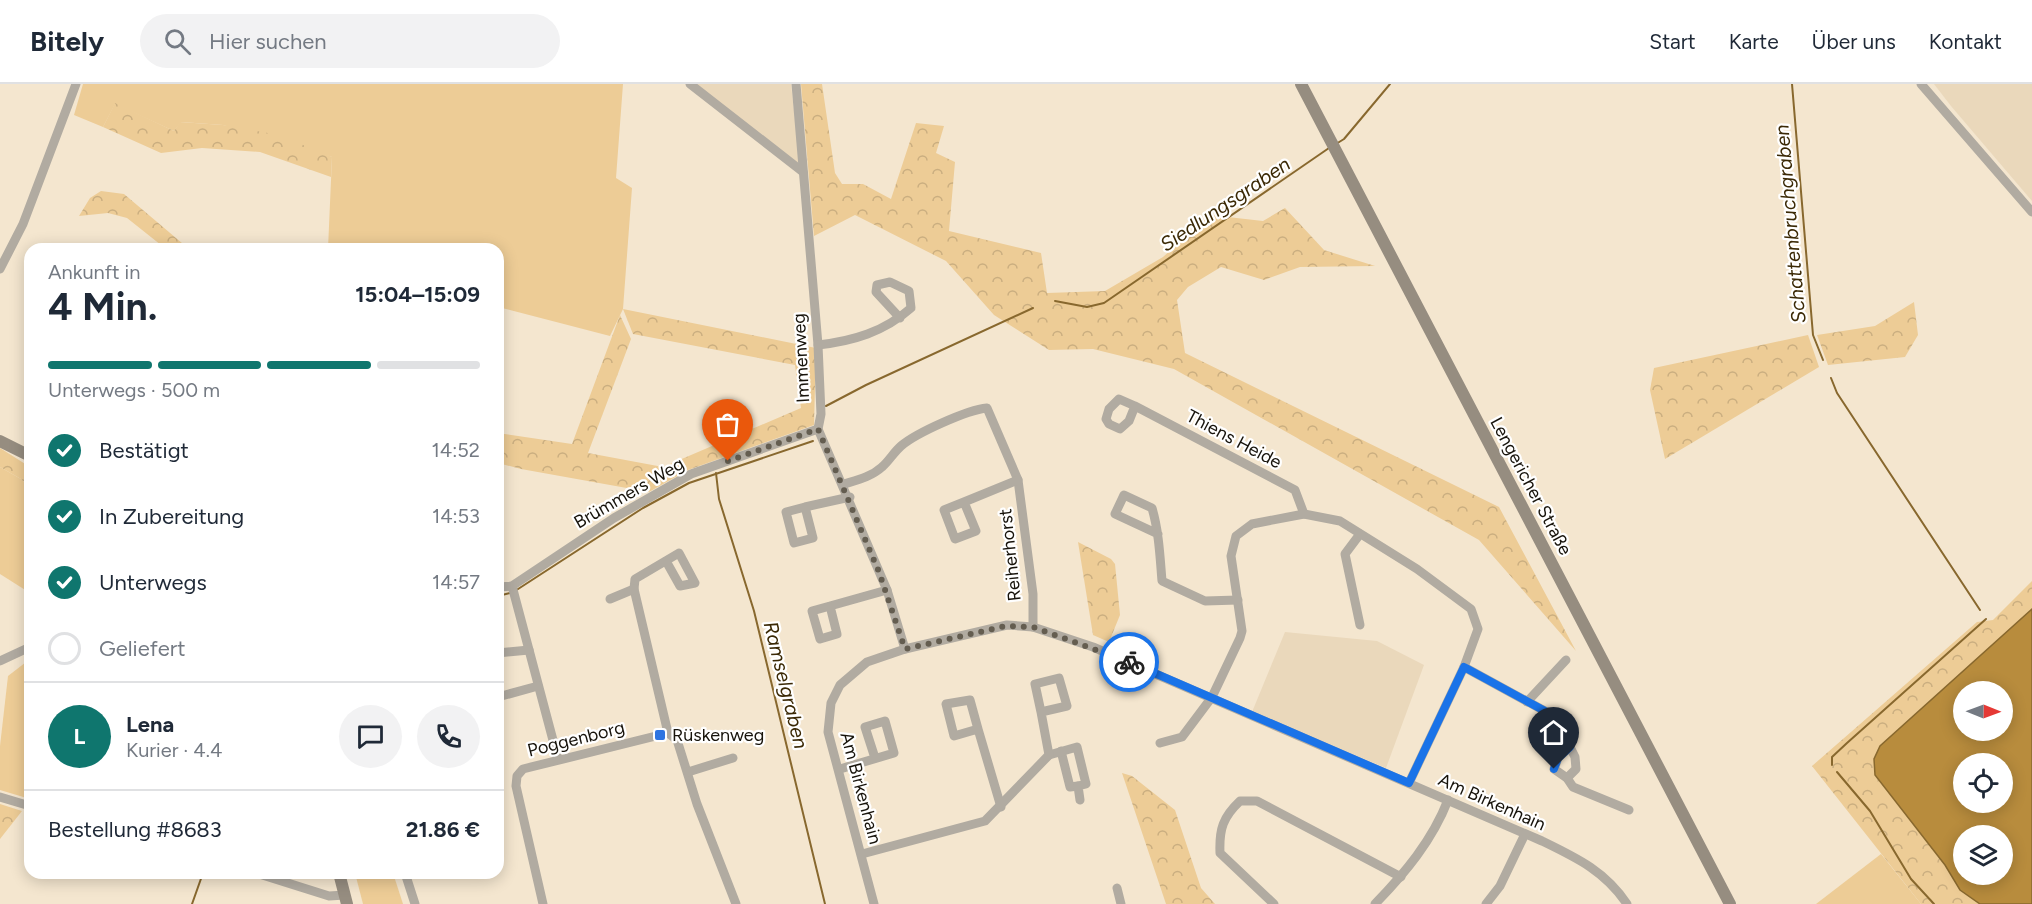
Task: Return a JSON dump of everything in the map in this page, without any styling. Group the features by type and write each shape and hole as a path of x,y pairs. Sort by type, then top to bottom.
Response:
{"main road":[{"name":"Lengericher Straße","path":"1301,84 1730,904"},
{"path":"0,441 24,453"},
{"path":"341,879 346,900"}],"street":[{"path":"0,269 30,206 76,84"},
{"path":"690,84 803,172"},
{"name":"Immenweg","path":"796,84 818,345 821,414 818,429 850,497 887,590 905,649"},
{"path":"1921,84 2032,212"},
{"path":"818,345 852,341 900,318"},
{"name":"Thiens Heide","path":"1135,406 1295,490 1304,514"},
{"name":"Reiherhorst","path":"844,484 867,477 910,441 946,422 977,409 987,408 1018,480 1033,594 1033,627"},
{"name":"Brümmers Weg","path":"504,588 514,590 623,513 691,474 818,429"},
{"name":"Reiherhorst","path":"964,502 1018,480"},
{"path":"1158,534 1115,514 1124,495 1152,508 1158,534 1162,582 1205,602 1238,600"},
{"path":"805,507 850,497"},
{"path":"1160,743 1182,737 1212,698 1242,631 1231,556 1236,536 1252,524 1304,514 1340,522 1417,569 1471,609 1478,629 1464,667 1409,783"},
{"path":"1360,534 1345,554 1360,625"},
{"path":"666,561 635,579 634,589 668,733 677,740 697,804 736,904"},
{"path":"610,598 634,589"},
{"path":"514,590 518,613 558,759"},
{"path":"830,606 887,590"},
{"name":"Am Birkenhain","path":"874,903 840,769 828,732 831,703 840,685 867,662 905,649 1006,626 1033,627 1093,647 1525,834 1585,861 1604,875 1627,904"},
{"path":"0,662 24,649"},
{"path":"504,652 529,650"},
{"path":"1527,702 1566,660"},
{"path":"1464,667 1565,722 1570,747 1575,757 1576,770 1567,778"},
{"path":"504,696 538,686"},
{"path":"1041,712 1050,755"},
{"path":"978,729 1001,807"},
{"name":"Poggenborg","path":"543,904 516,786 517,776 523,769 558,759 668,733"},
{"path":"862,854 985,821 1050,755 1061,751 1077,747 1086,784 1070,787 1061,751"},
{"path":"1570,747 1558,758 1554,769 1567,778 1573,787 1629,810"},
{"path":"688,772 733,758"},
{"path":"840,769 875,758"},
{"path":"1078,786 1080,800"},
{"path":"0,797 24,804"},
{"path":"1375,904 1401,877 1432,833 1448,800"},
{"path":"1274,904 1220,853 1219,831 1227,814 1240,801 1257,801 1401,877"},
{"path":"1486,904 1500,886 1525,834"},
{"path":"275,879 346,900"},
{"path":"407,879 415,904"},
{"path":"1117,888 1120,904"},
{"path":"864,904 874,903"}],"shaded area":[{"path":"695,84 791,84 800,166"},
{"path":"1934,84 2032,84 2032,201 1951,106"},
{"path":"2032,609 2032,904 1980,904 1960,890 1957,885 2013,885 2013,825 1953,825 1953,878 1875,775 1874,759 1880,746"},
{"path":"1285,632 1377,641 1424,665 1386,768 1252,712"}],"green space":[{"path":"83,84 623,84 616,178 632,188 623,309 610,336 504,309 504,243 328,243 332,157 223,125 181,122 174,131 115,104 103,127 74,115"},
{"path":"801,84 822,84 835,173 842,184 863,184 891,199 916,123 944,126 936,153 955,162 949,231 1041,253 1047,293 1105,291 1163,257 1210,215 1263,221 1285,208 1324,250 1375,266 1300,267 1264,280 1221,267 1188,287 1177,300 1185,353 1499,507 1576,651 1479,540 1174,369 1093,349 1049,350 994,315 946,261 855,215 814,236"},
{"path":"115,103 174,131 180,122 223,125 279,135 332,157 331,177 260,152 202,148 161,153 103,127"},
{"path":"101,191 124,194 182,243 158,243 127,218 108,213 79,216 90,198"},
{"path":"1914,302 1918,335 1905,357 1828,365 1817,335 1875,326"},
{"path":"623,309 816,348 814,425 688,470 649,492 504,465 504,434 572,444 620,315 631,339 588,453 663,467 801,408 795,365 633,334"},
{"path":"1808,335 1819,367 1665,459 1650,390 1654,368"},
{"path":"0,448 24,463 24,482 21,479 0,467"},
{"path":"0,467 24,482 24,589 0,574"},
{"path":"1078,542 1111,559 1115,564 1120,615 1109,642 1093,635"},
{"path":"2032,581 2032,904 1921,904 1812,766 1977,622 1993,620"},
{"path":"24,664 24,797 0,790 0,746 8,676"},
{"path":"1122,773 1132,776 1175,810 1201,888 1215,904 1166,904"},
{"path":"0,804 22,811 0,839"},
{"path":"1881,854 1921,904 1816,904"},
{"path":"357,879 395,879 403,904 363,904"}],"waterway":[{"name":"Siedlungsgraben","path":"1336,144 1344,139 1390,84"},
{"name":"Schattenbruchgraben","path":"1792,84 1813,335 1823,360"},
{"name":"Siedlungsgraben","path":"1055,301 1087,307 1104,303 1329,148"},
{"path":"826,406 866,385 1033,308"},
{"name":"Schattenbruchgraben","path":"1831,378 1837,393 1980,610"},
{"path":"515,591 643,508 689,483 813,441"},
{"name":"Ramselgraben","path":"716,473 719,499 754,611 825,904"},
{"path":"504,594 510,593"},
{"path":"1832,765 1832,757 1986,619"},
{"path":"1837,772 1870,811 1911,879 1934,904"},
{"path":"192,904 201,879"}],"way so far":[{"path":"728,461 818,429 850,497 887,590 905,649 1006,626 1033,627 1129,662"}],"place":[{"name":"Rüskenweg","path":"660,735"}],"route":[{"path":"1129,662 1409,783 1464,667 1565,722 1570,747 1558,758 1554,769"}]}
